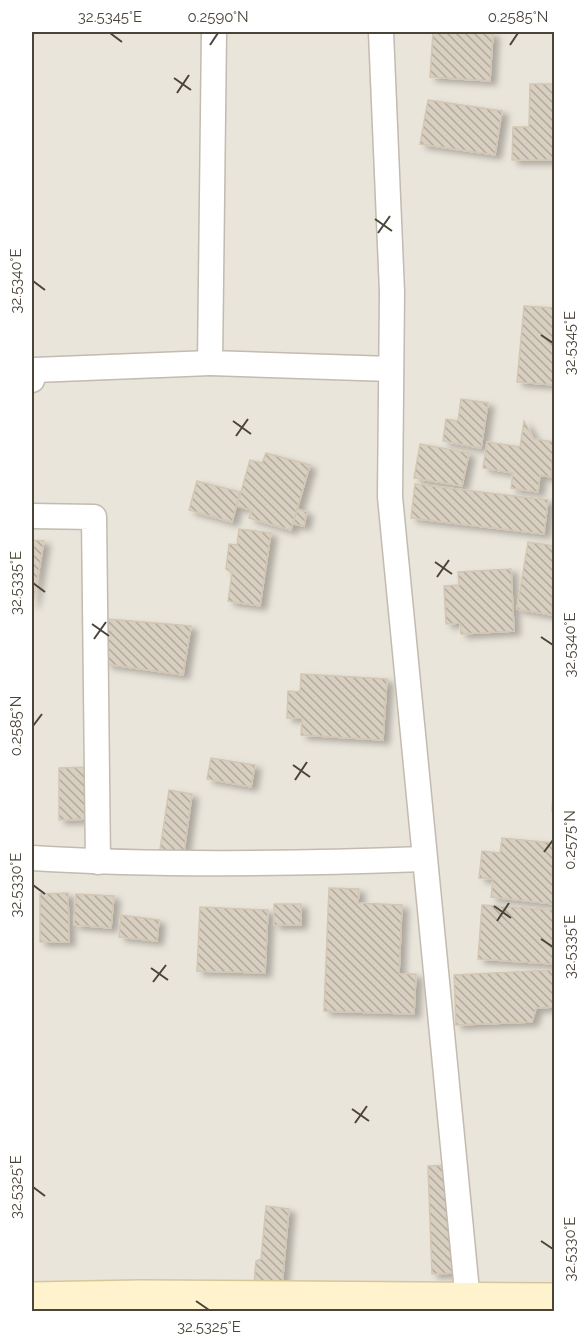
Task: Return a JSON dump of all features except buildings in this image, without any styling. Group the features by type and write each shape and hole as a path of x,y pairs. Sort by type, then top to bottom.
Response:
{"street":[{"path":"210,363 214,32"},
{"path":"381,32 392,292 390,497 469,1306"},
{"path":"161,365 210,363"},
{"path":"32,380 35,370 210,363 391,369"},
{"path":"32,516 94,517 98,862"},
{"path":"32,858 98,862 299,863 424,859"},
{"path":"32,1299 152,1297 469,1306 555,1300"}],"shaded area":[{"path":"32,32 554,32 554,1311 32,1311"}]}
